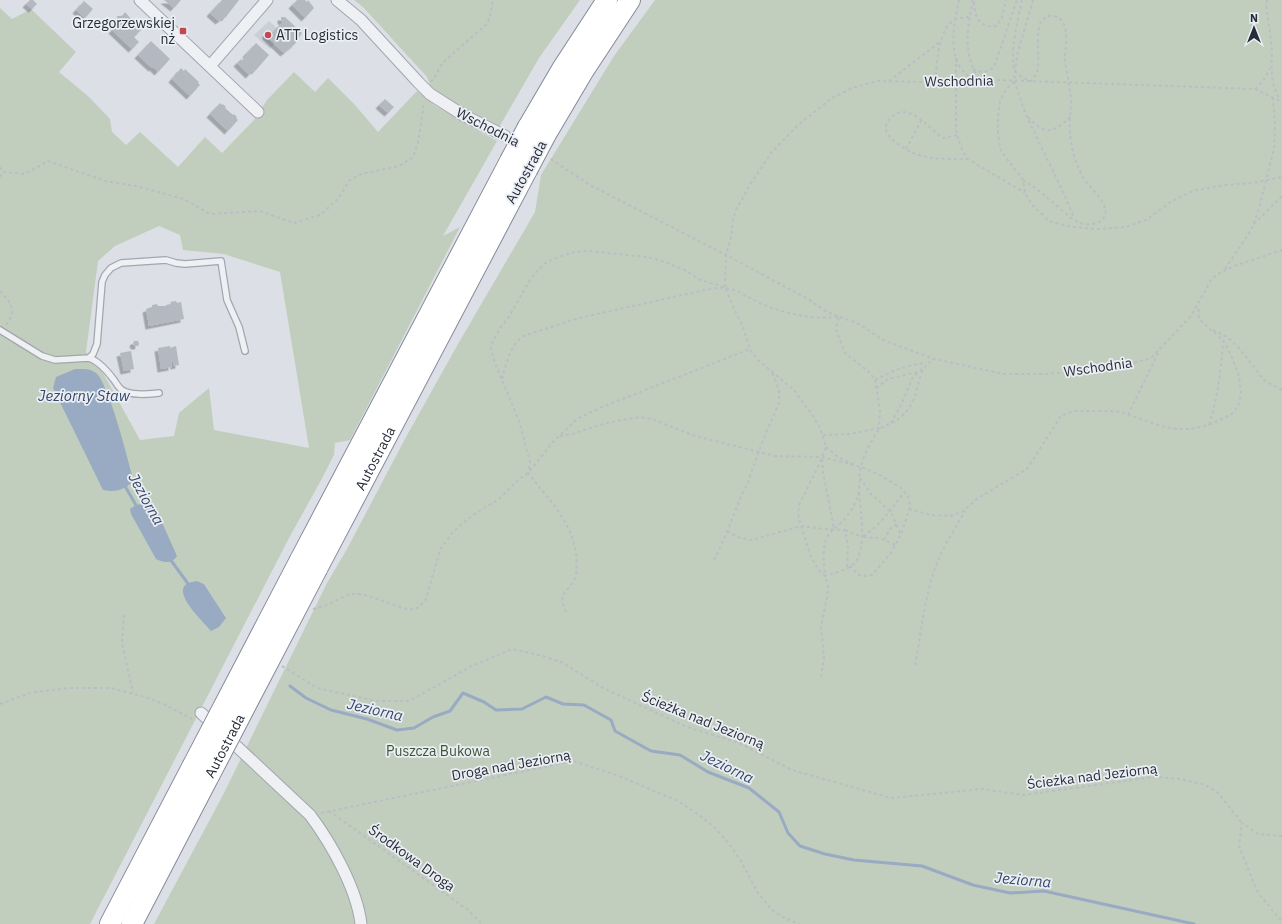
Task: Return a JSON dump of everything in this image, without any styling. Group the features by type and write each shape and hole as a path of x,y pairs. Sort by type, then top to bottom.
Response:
{"highway":[{"name":"Autostrada","path":"539,140 562,69 607,0"},
{"name":"Autostrada","path":"309,565 354,456 408,355 518,165 539,140 630,0"},
{"name":"Autostrada","path":"110,924 201,771 309,565 373,463 429,356 518,165"},
{"name":"Autostrada","path":"132,924 201,771"}],"street":[{"path":"140,0 258,112"},
{"path":"210,66 267,0"},
{"name":"Wschodnia","path":"337,0 361,20 430,94 463,115 505,136"},
{"path":"198,717 252,760 310,815 324,833 353,892 359,913 360,924"}],"lane":[{"path":"89,358 93,354 97,344 102,282 105,275 111,268 121,263 166,260 185,264 221,261 227,300 239,327 245,351"},
{"path":"1,330 42,356 55,360 89,358 95,360 112,377 121,390 145,394 159,393"},
{"path":"394,395 408,355"},
{"path":"403,391 429,356"},
{"path":"354,456 377,427"},
{"path":"373,463 384,429"}],"path":[{"path":"429,84 436,75 442,63 487,24 490,17 493,0"},
{"path":"959,0 953,38 956,58 956,129 960,147 968,159 1025,193"},
{"path":"979,80 973,69 969,55 968,43 969,17 973,0 975,14 980,21 984,25 997,26 1002,17 1006,0"},
{"path":"973,69 980,72 986,72 994,67 1016,0"},
{"path":"1014,81 1005,91 1000,101 998,135 1002,151 1023,180 1074,219 1084,224 1093,224 1100,221 1104,216 1104,204 1085,180 1078,168 1073,152 1070,133 1070,83 1065,59 1066,32 1060,20 1054,16 1049,16 1042,20 1038,33 1038,71 1031,81 1021,77 1015,71 1013,61 1016,31 1022,0"},
{"path":"1034,0 1017,55 1014,81 1026,115 1065,196 1074,219"},
{"path":"1267,0 1266,6 1272,44 1271,74 1274,88 1281,101"},
{"path":"935,81 944,32 949,24 956,19 969,17"},
{"path":"888,81 942,40"},
{"path":"956,58 960,68 971,79"},
{"path":"1255,89 1263,81 1271,65"},
{"name":"Wschodnia","path":"726,255 736,210 750,183 771,153 799,124 832,98 852,88 877,81 935,81 971,79 1255,89 1281,101"},
{"path":"1224,270 1253,224 1267,180 1274,149 1275,125 1273,98"},
{"path":"3,172 25,174 48,161 105,181 136,186 184,200 210,214 260,211 294,223 320,215 338,200 349,181 361,174 399,166 413,157 418,143 424,99"},
{"path":"957,135 943,138 930,128 922,119 912,114 902,112 894,114 888,120 886,126 886,132 894,141 912,153 939,159 968,159"},
{"path":"1026,115 1036,126 1046,130 1052,130 1060,126 1070,116"},
{"path":"906,149 922,119"},
{"name":"Wschodnia","path":"539,140 590,186 726,255 808,299 827,312 858,324 883,340 934,359 1004,374 1045,374 1083,371 1129,364 1151,358 1184,324 1211,280 1224,270 1282,250"},
{"path":"0,167 3,172"},
{"path":"0,177 3,172"},
{"path":"1023,180 1025,193 1033,206 1049,221 1072,227 1098,229 1126,227 1146,220 1172,201 1193,191 1282,177"},
{"path":"1253,224 1282,196"},
{"path":"566,612 562,603 562,597 574,580 576,574 576,557 570,529 528,473 530,462 519,421 495,363 491,349 493,341 500,328 508,318 530,280 537,271 547,262 575,252 589,251 647,257 685,270 700,280 741,292 761,304 816,318 830,319 839,316"},
{"path":"726,255 725,287 741,322 750,349 758,360 794,390 813,416 826,447 838,457 888,479 901,488 909,498 909,509 901,535 890,553 872,575 858,575 849,567 845,530"},
{"path":"502,380 509,352 517,341 523,336 579,318 705,290 725,287"},
{"path":"0,291 13,309 11,318 1,330"},
{"path":"909,509 931,515 950,516 962,512 978,498 1008,478 1027,469 1060,416 1073,410 1112,410 1161,426 1176,429 1190,429 1209,425 1232,414 1236,410 1239,403 1241,392 1238,376 1231,355 1223,340 1199,318 1197,305"},
{"path":"825,576 849,567 858,558 861,550 862,537 859,490 861,467 866,452 879,428 880,410 875,380 868,372 845,353 836,329 839,316"},
{"path":"1212,330 1227,337 1238,347 1253,368 1265,381 1282,390"},
{"path":"1209,425 1219,387 1223,340"},
{"path":"1128,415 1160,348"},
{"path":"311,610 352,594 360,594 376,598 406,608 413,609 420,605 426,599 440,550 452,533 476,513 499,499 518,480 528,473 558,436 577,419 602,407 750,349"},
{"path":"890,424 900,407 913,377 934,359"},
{"path":"875,380 897,369 912,364 928,363"},
{"path":"822,435 850,434 879,428 890,424 906,413 913,401 923,368"},
{"path":"714,560 747,485 779,403 779,390 770,369"},
{"path":"876,388 888,379 917,372"},
{"path":"886,374 888,379"},
{"path":"558,436 572,434 610,422 640,417 652,419 692,435 776,456 822,457 861,467"},
{"path":"825,576 818,569 811,557 798,513 799,505 826,447"},
{"path":"822,457 823,472 834,529"},
{"path":"860,477 871,494 891,512 901,535"},
{"path":"821,677 824,658 821,626 828,586 825,576 825,542 828,534 849,515 859,490"},
{"path":"862,537 880,524 891,512 904,492"},
{"path":"915,665 923,614 934,571 945,545 967,508"},
{"path":"884,540 890,529 897,524"},
{"path":"727,531 740,538 752,540 801,526 845,530 862,537 874,537 895,545"},
{"path":"124,615 122,643 133,693"},
{"name":"Ścieżka nad Jeziorną","path":"281,666 317,688 376,701 409,701 472,666 512,648 564,663 603,688 686,727 739,743 792,770 891,798 983,789 1023,795 1155,777 1179,779 1203,784 1217,792 1242,823 1258,834 1282,836"},
{"path":"0,704 30,693 70,688 111,688 133,693 198,717"},
{"name":"Droga nad Jeziorną","path":"310,815 574,761 619,776 678,801 699,815 714,827 727,841 758,893 771,909 784,918 800,924"},
{"name":"Środkowa Droga","path":"329,811 468,910 482,924"},
{"path":"1242,823 1239,846 1257,891 1282,922"}],"shaded area":[{"path":"269,21 283,34 270,49 254,35"}],"green space":[{"path":"354,0 580,0 539,58 498,129 448,100 431,88 427,77 363,7"},
{"name":"Puszcza Bukowa","path":"655,0 1282,0 1282,924 154,924 223,795 327,583 458,344 535,212 541,175 614,56"},
{"path":"0,8 12,19 31,9 76,52 59,72 89,97 110,119 112,132 126,145 140,132 178,167 205,137 222,153 254,120 267,100 294,72 315,92 328,78 355,105 378,132 417,91 434,105 497,141 443,236 460,227 350,440 335,443 334,455 289,538 90,924 0,924","holes":["159,226 180,235 183,250 224,254 280,272 309,448 214,430 209,388 179,413 174,436 140,440 103,373 86,352 98,261 115,246","97,373 106,388 132,473","197,581 204,584 226,618 186,584"]}],"water":[{"name":"Jeziorny Staw","path":"75,369 94,371 101,379 106,390 117,420 132,474 131,483 125,488 115,491 103,490 53,388 56,377"},
{"path":"147,503 156,509 177,556 170,562 156,559 131,514 130,509 136,505"},
{"path":"197,581 204,584 226,618 219,627 211,631 193,611 184,595 183,589 187,584"}],"building":[{"path":"30,0 33,0 37,4 32,9 26,4"},
{"path":"164,0 181,0 174,8"},
{"path":"222,0 239,0 225,18 224,17 219,21 210,13"},
{"path":"297,0 305,0 307,2 308,0 314,8 305,18 292,5"},
{"path":"84,1 93,9 85,18 76,10"},
{"path":"125,12 141,30 134,37 139,42 132,49 112,30 117,25 115,23 117,21 117,16 122,16"},
{"path":"281,17 285,17 302,33 295,44 284,53 266,36 266,33 270,32 271,34 283,22"},
{"path":"151,41 170,59 158,72 138,55"},
{"path":"256,43 269,55 255,71 254,70 249,75 237,63 241,59 242,61"},
{"path":"181,68 184,71 185,69 199,82 198,83 200,85 190,96 172,79"},
{"path":"385,99 394,107 388,113 379,105"},
{"path":"220,103 222,105 223,104 226,107 225,108 233,115 234,114 238,120 228,131 210,114"},
{"path":"176,301 177,303 181,302 184,319 149,326 146,309 152,307 152,305 157,304 158,306 166,306 171,304 170,302"},
{"path":"134,341 138,341 138,346 133,344"},
{"path":"170,346 172,367 161,369 158,348"},
{"path":"176,346 179,365 174,366 170,348"},
{"path":"131,351 134,369 124,371 120,353"}],"waterway":[{"name":"Jeziorna","path":"125,486 137,507"},
{"name":"Jeziorna","path":"170,559 189,585"},
{"name":"Jeziorna","path":"290,686 306,698 331,710 367,719 397,730 414,728 433,717 450,711 463,693 484,702 496,710 522,709 546,697 563,704 584,705 611,720 615,731 651,751 680,755 708,772 749,788 779,812 788,833 800,846 825,854 854,860 922,866 973,885 1010,893 1044,891 1194,924"}],"place":[{"name":"Grzegorzewskiej nż","path":"183,31"},
{"name":"ATT Logistics","path":"268,35"}]}
